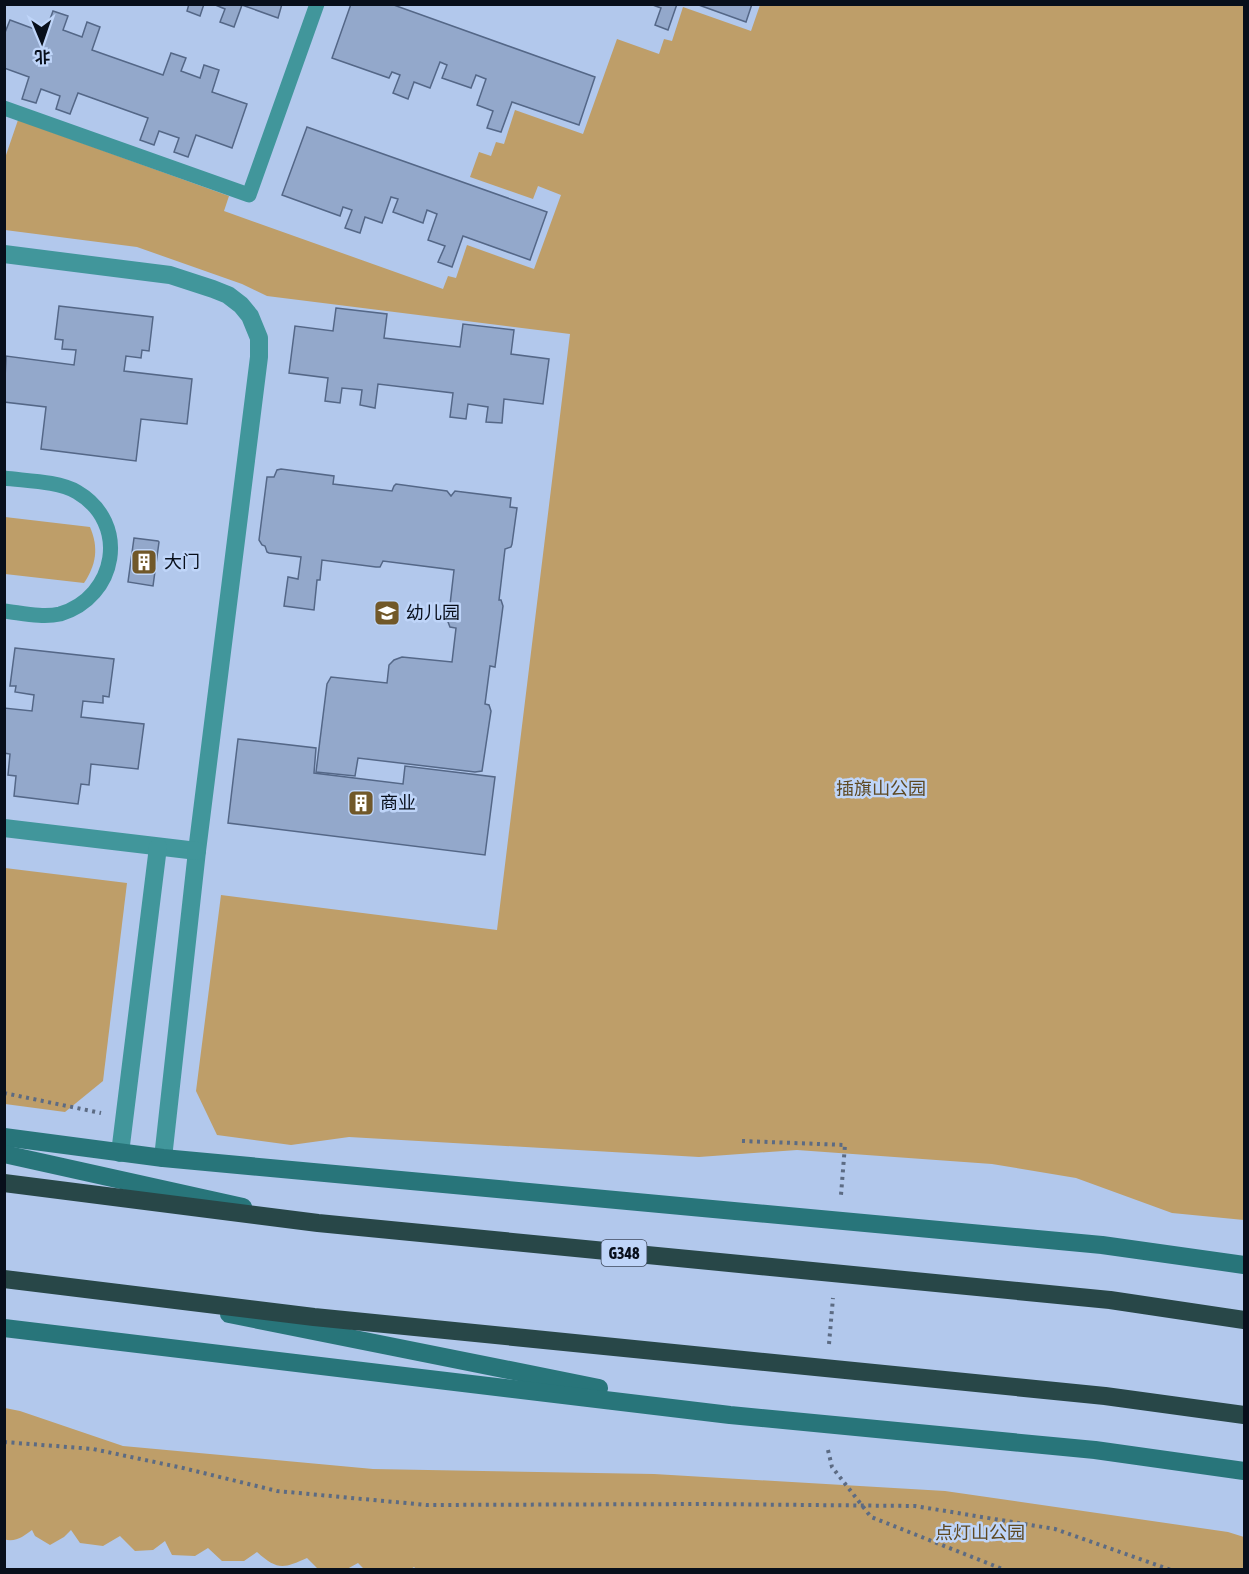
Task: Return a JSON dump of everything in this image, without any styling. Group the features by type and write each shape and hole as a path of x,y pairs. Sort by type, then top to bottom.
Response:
{"highway":[{"name":"G348","path":"4,1184 318,1223 1110,1300 1245,1320"},
{"path":"4,1279 314,1317 1105,1396 1245,1415"}],"street":[{"path":"4,254 170,275 213,289 228,295 241,305 250,316 259,338 259,357 197,851 163,1158"},
{"path":"4,828 197,851"},
{"path":"120,1153 158,847"},
{"path":"4,1137 163,1158 1090,1244 1245,1265"},
{"path":"4,1154 318,1223"},
{"path":"1220,1261 1245,1260"},
{"path":"145,1297 730,1414"},
{"path":"4,1328 730,1414 1095,1450 1245,1471"},
{"path":"1221,1468 1245,1476"}],"lane":[{"path":"4,108 249,195 317,4"},
{"path":"4,478 62,486 79,493 102,517 109,537 111,558 98,589 73,609 50,616 4,611"}],"path":[{"path":"4,1093 125,1118"},
{"path":"742,1141 845,1145"},
{"path":"4,1442 93,1449 277,1491 427,1505 915,1506 1055,1529 1171,1569"}],"green space":[{"name":"插旗山公园","path":"760,5 1244,5 1244,1220 1172,1213 1076,1178 992,1164 797,1150 699,1157 349,1137 291,1145 217,1135 196,1091 221,895 497,930 570,334 267,296 242,284 137,247 5,230 5,158 18,120 229,196 224,211 443,289 448,276 456,278 467,245 534,269 561,195 538,186 533,199 470,177 479,152 491,156 496,142 504,144 515,110 583,134 617,39 659,54 664,39 672,41 683,7 751,31"},
{"path":"5,517 90,527 95,542 95,556 84,583 5,574"},
{"path":"5,868 127,883 103,1081 65,1112 5,1104"},
{"name":"点灯山公园","path":"5,1408 123,1446 373,1469 654,1474 945,1491 1228,1532 1244,1537 1244,1569 417,1570 414,1567 411,1569 365,1570 358,1563 347,1569 319,1570 307,1558 280,1566 257,1552 244,1561 222,1561 208,1548 195,1556 172,1555 165,1541 153,1550 135,1551 120,1536 103,1546 80,1543 71,1530 50,1545 35,1536 32,1530 19,1538 8,1540 4,1539"}],"building":[{"path":"189,4 204,4 200,16 187,11"},
{"path":"213,4 282,4 278,18 242,5 234,27 220,22 225,9"},
{"path":"351,4 391,4 595,77 579,125 512,102 501,132 487,128 493,111 477,105 486,79 476,75 471,88 442,78 447,65 440,62 430,88 414,82 408,99 393,93 400,75 392,72 389,78 332,58"},
{"path":"650,4 677,4 668,30 655,25 661,8"},
{"path":"696,4 752,4 746,22"},
{"path":"53,11 68,16 63,30 82,37 87,22 100,27 92,50 163,75 171,53 186,58 181,71 200,78 204,65 219,70 212,92 247,104 232,148 196,135 188,157 174,152 179,138 159,131 154,145 140,140 148,118 78,93 70,114 56,109 60,96 41,89 36,103 22,99 29,77 4,68 4,35 10,20 45,33"},
{"path":"307,127 547,212 530,260 463,236 452,267 438,262 445,246 428,240 437,214 427,210 423,223 393,212 398,199 391,197 382,223 365,217 360,233 345,228 352,210 343,207 340,216 282,195"},
{"path":"59,306 153,317 149,351 142,350 141,358 126,356 124,371 192,379 187,424 141,419 136,461 41,449 46,407 4,402 6,356 74,365 76,350 62,349 63,340 55,339"},
{"path":"336,308 387,314 384,338 460,347 463,324 514,330 511,354 549,359 543,404 504,399 502,423 486,422 488,407 468,404 466,419 450,417 453,393 378,384 375,408 360,405 362,390 342,388 340,403 325,401 328,378 289,373 295,326 333,331"},
{"path":"277,470 334,476 333,484 392,491 396,484 447,491 451,496 455,491 511,498 510,507 517,508 512,544 511,547 505,549 499,600 503,606 495,667 490,666 485,704 489,705 491,711 482,771 358,758 355,776 316,772 327,684 331,677 387,683 389,665 402,657 452,662 456,628 450,627 448,622 454,570 383,561 380,567 376,567 322,560 314,610 284,606 288,577 298,579 301,557 269,553 259,540 267,477 274,477"},
{"name":"大门","path":"134,538 159,542 153,586 128,582"},
{"path":"15,648 114,659 109,697 103,696 103,703 83,701 81,717 144,724 138,769 91,764 89,785 81,784 78,804 14,796 16,776 8,775 10,754 4,753 4,708 32,711 34,695 15,692 16,686 10,686"},
{"name":"商业","path":"238,739 316,748 314,773 403,784 405,766 495,777 485,855 228,823"}],"place":[{"name":"大门","path":"144,562"},
{"name":"幼儿园","path":"387,613"},
{"name":"商业","path":"361,803"}]}
